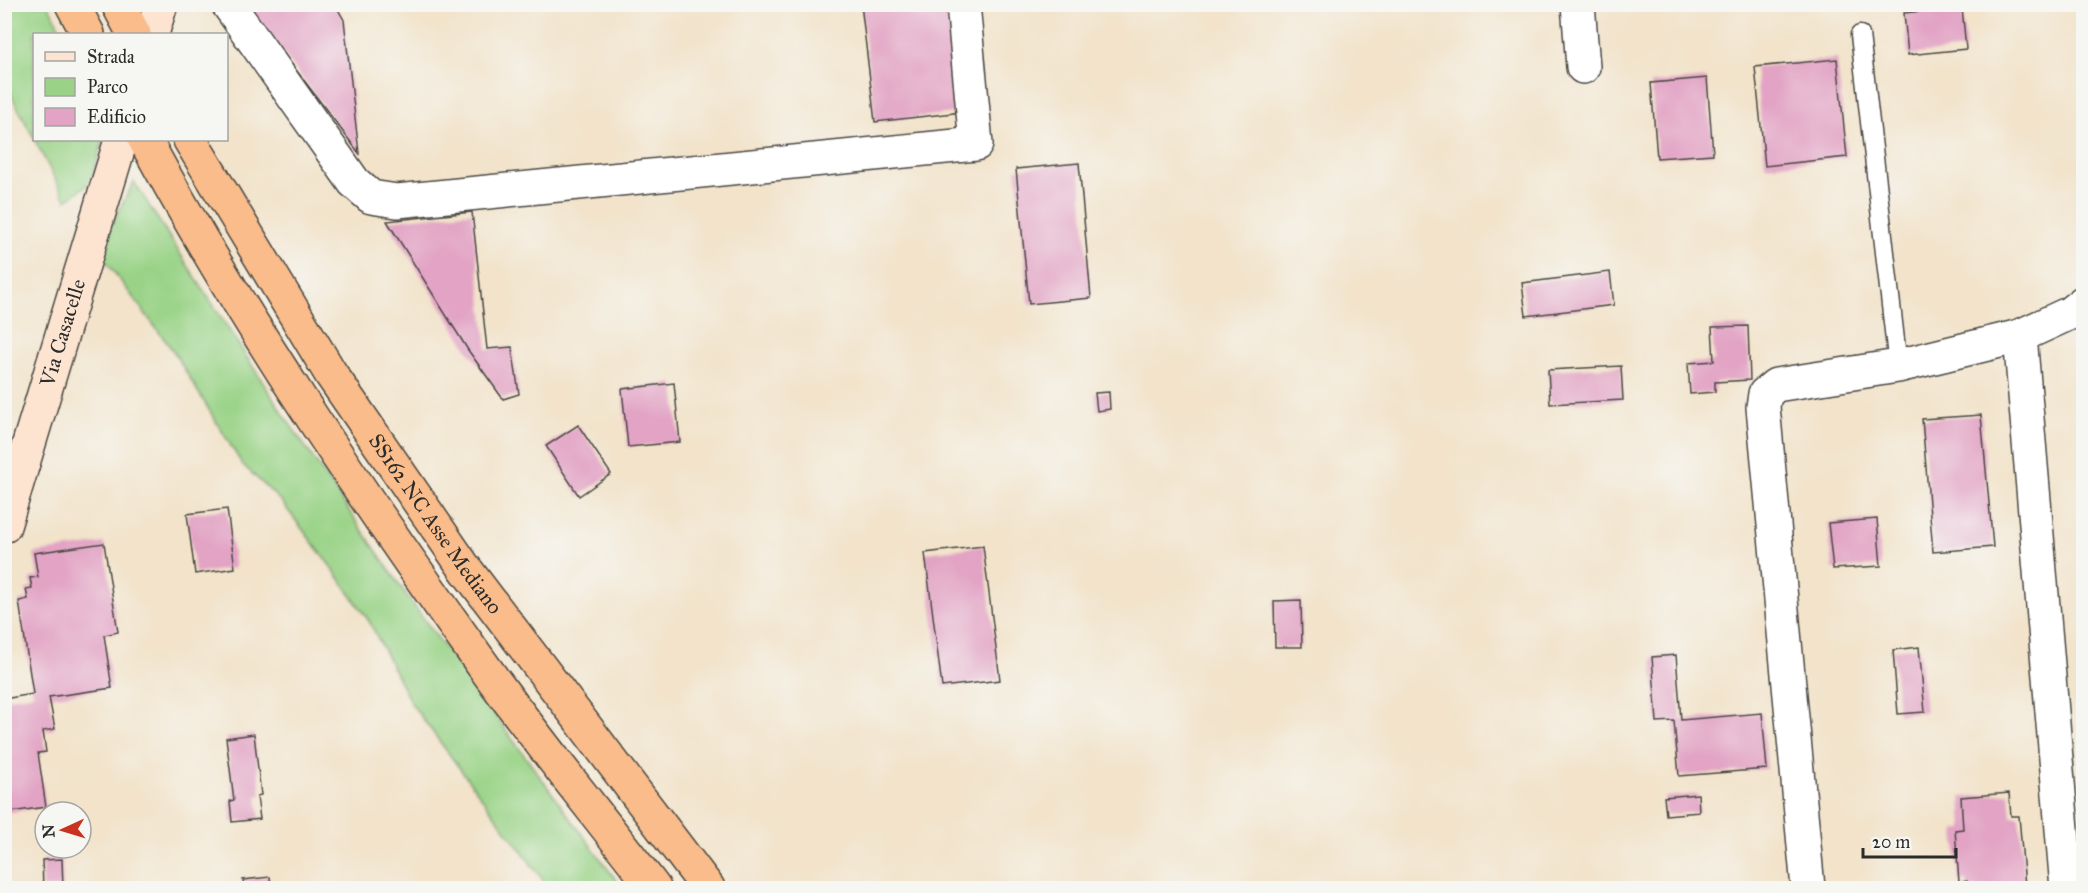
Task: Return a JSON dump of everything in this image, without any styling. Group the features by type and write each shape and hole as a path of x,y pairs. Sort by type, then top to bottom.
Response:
{"highway":[{"path":"118,4 133,33"},
{"name":"SS162 NC Asse Mediano","path":"146,141 187,218 306,408 478,658 654,888"},
{"name":"SS162 NC Asse Mediano","path":"191,141 331,374 471,576 708,888"}],"street":[{"path":"152,33 161,4"},
{"path":"228,4 354,182 371,196 397,201 976,144 963,4"},
{"path":"1578,4 1583,67"},
{"name":"Via Casacelle","path":"4,526 121,141"},
{"path":"1808,888 1763,407 1765,394 1776,385 1898,366 2020,336 2070,313 2084,302"},
{"path":"2020,336 2067,888"}],"lane":[{"path":"1860,35 1898,366"}],"green space":[{"path":"4,5 48,5 62,33 33,33 33,137 5,83"},
{"path":"36,141 103,141 90,183 66,200"},
{"path":"134,182 287,420 412,603 622,888 549,888 411,703 369,621 335,572 281,501 242,464 174,352 102,256 108,231"}],"building":[{"path":"246,4 335,4 344,20 359,153"},
{"path":"861,4 949,4 962,112 875,122"},
{"path":"1962,7 1966,49 1908,55 1904,13"},
{"path":"1837,59 1847,157 1765,166 1755,67"},
{"path":"1707,78 1713,154 1657,158 1651,83"},
{"path":"1079,163 1091,298 1029,304 1016,169"},
{"path":"472,212 487,349 512,347 519,394 503,399 468,350 387,221"},
{"path":"1610,272 1614,305 1526,316 1522,283"},
{"path":"1748,326 1750,380 1715,382 1715,392 1690,394 1688,363 1714,361 1712,327"},
{"path":"1621,366 1623,400 1550,404 1548,370"},
{"path":"674,383 680,442 628,447 622,389"},
{"path":"1109,392 1110,409 1097,411 1095,393"},
{"path":"1981,415 1993,547 1933,552 1922,419"},
{"path":"578,425 611,474 579,496 546,446"},
{"path":"227,509 235,568 195,574 187,514"},
{"path":"1877,519 1881,566 1833,569 1828,523"},
{"path":"104,543 118,632 104,635 112,688 49,697 55,729 43,731 46,752 38,753 45,800 33,800 33,809 4,813 4,699 33,694 19,601 28,599 26,589 32,588 30,578 38,577 34,553"},
{"path":"983,546 1000,680 942,687 925,553"},
{"path":"1301,600 1302,647 1275,647 1274,601"},
{"path":"1919,647 1925,712 1898,714 1893,650"},
{"path":"1676,655 1681,720 1762,713 1767,769 1679,776 1674,721 1657,722 1652,657"},
{"path":"254,734 261,795 257,796 260,819 232,822 230,801 234,800 226,738"},
{"path":"2009,793 2011,816 2019,816 2025,886 1968,888 1967,881 1959,882 1955,830 1963,829 1961,797"},
{"path":"1698,794 1699,812 1666,815 1664,797"},
{"path":"42,860 62,860 63,888 43,888"},
{"path":"270,877 271,888 244,888 243,880"}]}
